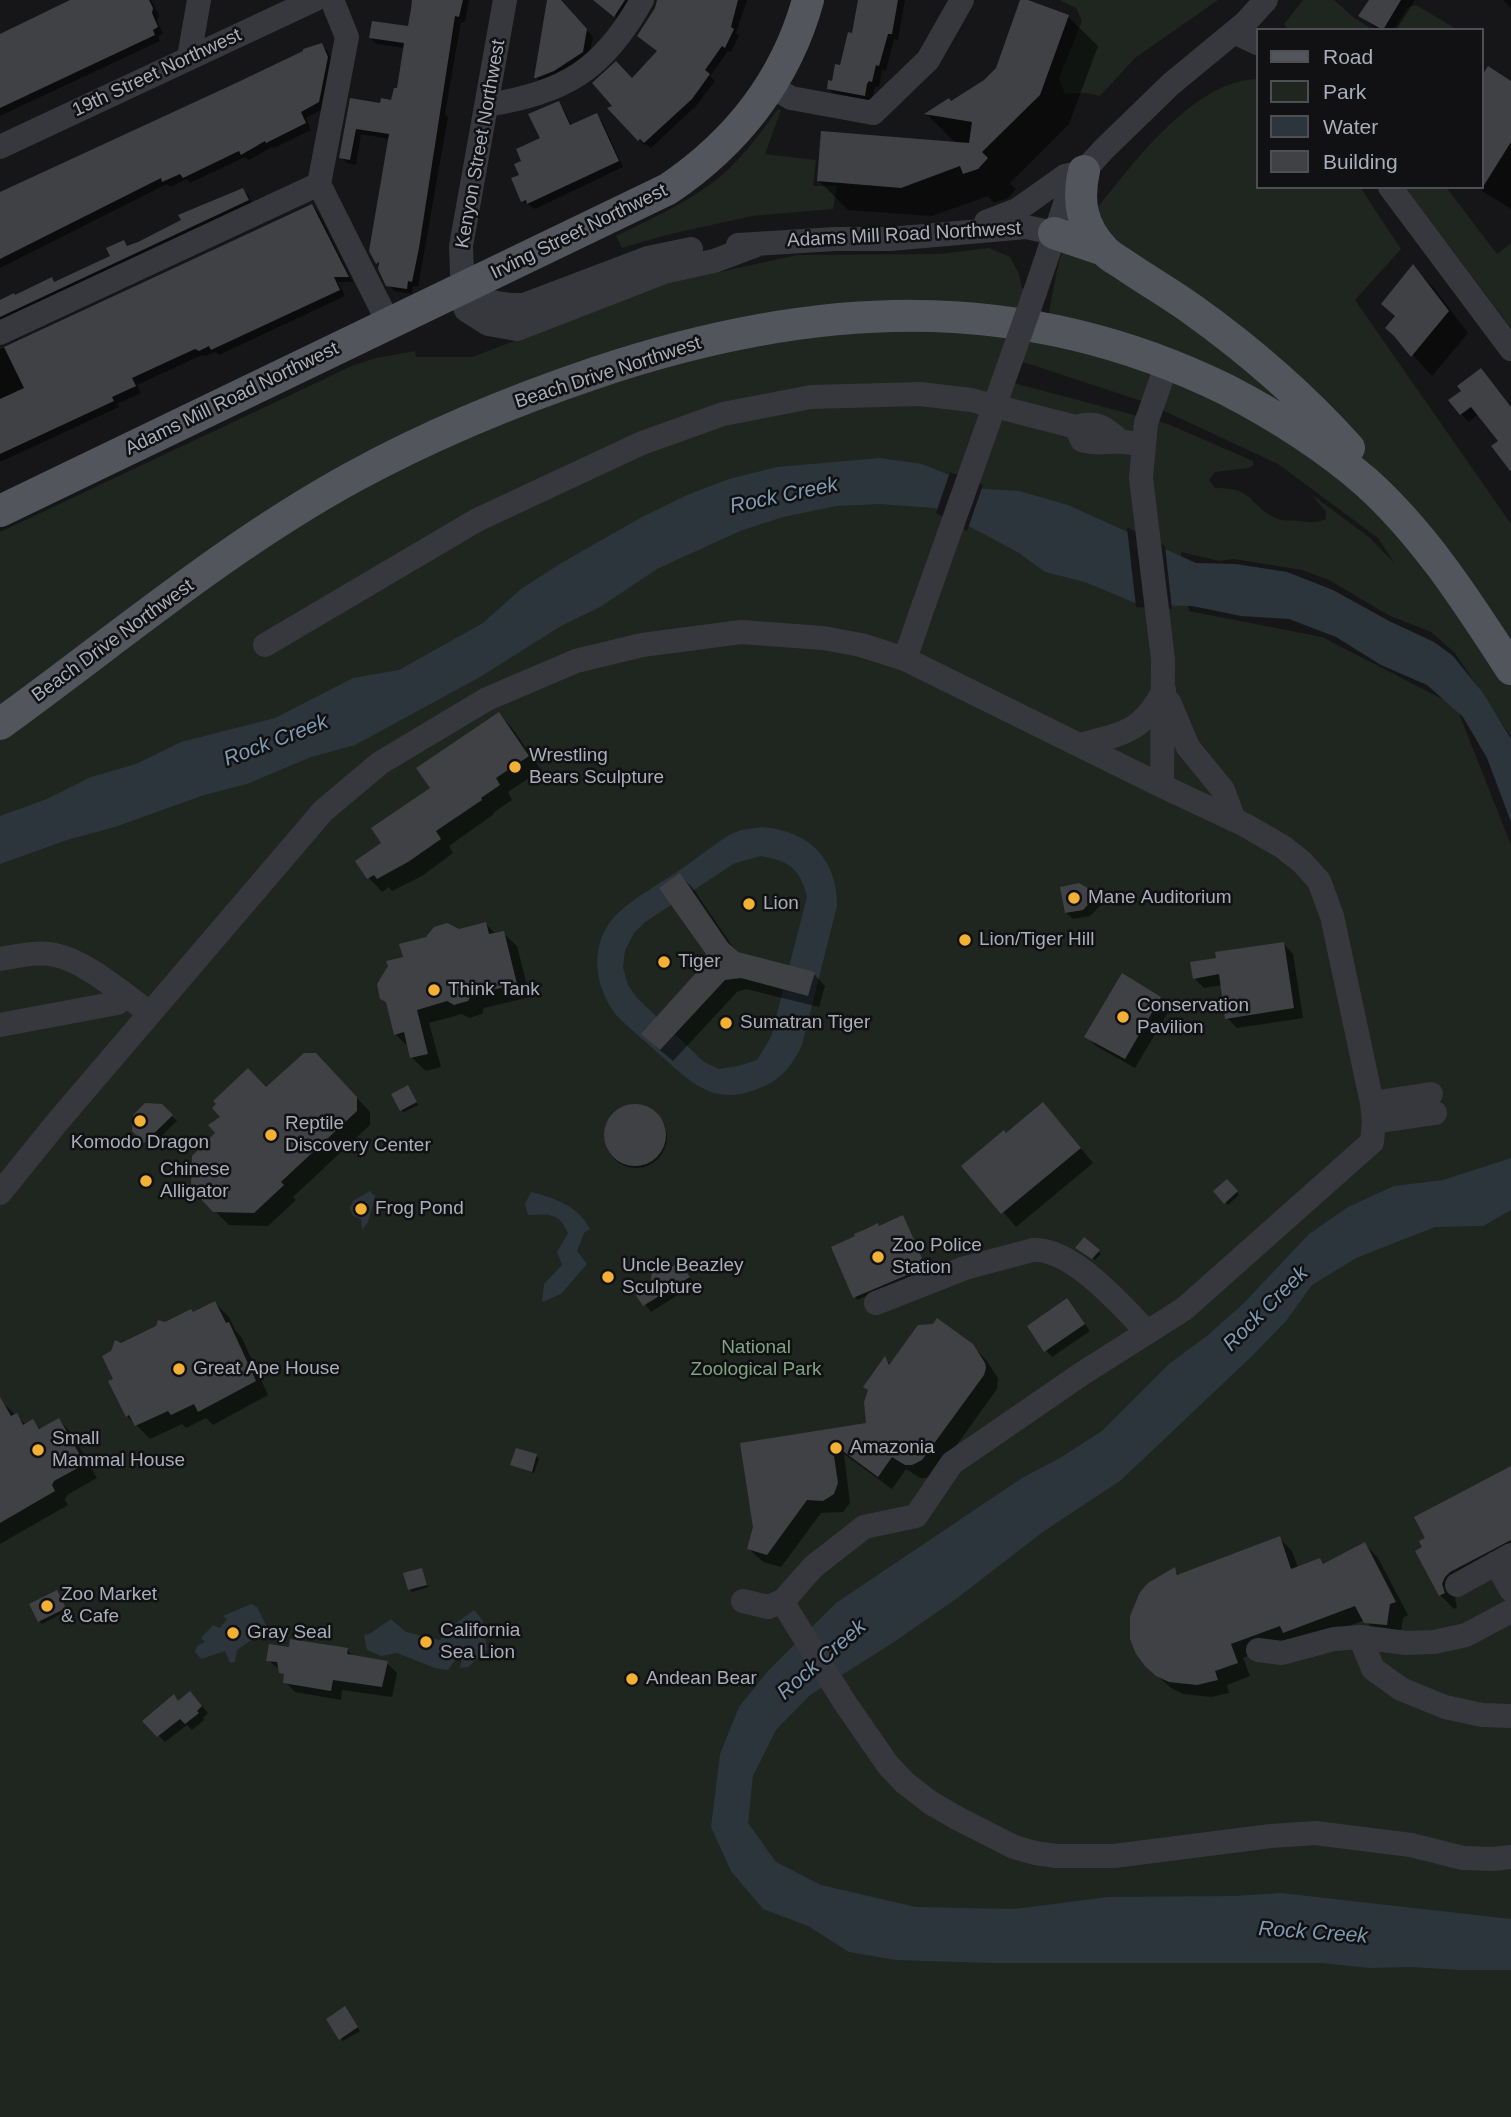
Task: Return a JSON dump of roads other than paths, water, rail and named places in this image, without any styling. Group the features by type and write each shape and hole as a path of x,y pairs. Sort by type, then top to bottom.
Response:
{"main road":[{"name":"Irving Street Northwest","path":"463,288 668,189 719,149 747,119 771,86 795,39 808,0"},
{"path":"1084,171 1079,197 1081,207 1091,232 1104,250"},
{"path":"1054,233 1104,250 1196,312 1274,375 1354,454 1405,522"},
{"name":"Adams Mill Road Northwest","path":"0,510 463,288"},
{"name":"Beach Drive Northwest","path":"0,724 218,564 289,516 352,478 428,439 497,409 645,357 731,335 795,324 874,316 979,318 1053,330 1114,346 1167,363 1230,392 1294,427 1344,464 1405,522 1450,578 1511,669"}],"street":[{"path":"190,57 199,0"},
{"name":"19th Street Northwest","path":"0,147 314,0"},
{"path":"332,0 346,37 319,184 389,324"},
{"name":"Kenyon Street Northwest","path":"463,288 461,246 505,0"},
{"path":"487,105 532,97 560,86 580,74 609,51 629,24 642,0"},
{"path":"771,86 791,99 873,113 928,60 962,0"},
{"path":"905,659 1067,198 1084,171 1171,84 1234,32 1266,0"},
{"path":"1234,32 1256,43"},
{"path":"942,235 1017,210 1065,176 1084,171"},
{"path":"0,333 319,184"},
{"path":"1391,189 1511,349"},
{"name":"Adams Mill Road Northwest","path":"463,288 466,310 475,318 488,324 517,330 664,272 714,261 754,246 806,240 942,235 1026,227 1054,233"},
{"path":"1131,443 1146,423 1167,363"},
{"path":"265,645 477,520 642,443 723,414 811,397 920,394 971,400 1076,426 1088,423 1105,428 1131,443 1147,523 1163,659 1162,786"},
{"path":"0,1193 323,811 380,763 487,699 576,661 642,645 741,632 823,638 861,645 905,659 1234,820 1283,848 1303,862 1319,881 1332,916 1373,1112 1372,1142 1184,1309 1083,1373 952,1463 916,1516 864,1527 813,1567 785,1606"},
{"path":"1079,745 1134,728 1154,709 1164,689"},
{"path":"1164,689 1188,747 1223,790 1234,820"},
{"path":"0,959 37,954 56,955 94,974 150,1013"},
{"path":"0,1025 117,1003 124,995"},
{"path":"1373,1112 1433,1103"},
{"path":"876,1303 965,1268 1043,1249 1065,1257 1114,1298 1147,1332"},
{"path":"1457,1585 1503,1559 1511,1590"},
{"path":"743,1601 768,1607 785,1606"},
{"path":"785,1606 845,1703 888,1765 905,1783 931,1803 1003,1842 1035,1853 1074,1857 1114,1856 1296,1833 1339,1835 1411,1845 1463,1858 1511,1857"},
{"path":"1258,1650 1282,1653 1334,1639 1360,1637 1406,1643 1434,1642 1466,1635 1511,1611"},
{"path":"1360,1637 1373,1668 1401,1689 1445,1707 1511,1716"}],"water":[{"name":"Rock Creek","path":"880,458 922,464 984,489 1019,491 1068,505 1196,563 1236,564 1287,572 1333,590 1434,642 1453,656 1483,693 1511,739 1511,822 1487,758 1463,717 1427,685 1381,665 1336,637 1289,619 1241,616 1192,606 1140,605 1085,582 1045,572 1019,553 935,508 880,504 836,506 783,517 740,531 657,569 600,607 561,626 480,677 355,745 311,757 247,784 204,795 0,864 0,816 47,799 91,777 136,764 181,742 275,718 353,678 399,670 483,623 521,589 563,562 687,495 729,479 777,467"},
{"path":"762,827 794,834 806,841 826,861 836,889 837,906 799,1052 791,1065 775,1080 745,1093 730,1095 717,1094 693,1082 617,1016 603,991 597,964 602,937 618,913 723,839 741,830","holes":["761,856 779,860 792,867 801,879 807,897 771,1037 757,1060 719,1069 704,1062 637,998 628,985 623,968 625,950 634,933 645,922 735,863"]},
{"name":"Rock Creek","path":"1511,1158 1511,1210 1483,1226 1435,1227 1356,1258 1312,1285 1286,1321 1252,1356 1120,1481 1044,1531 956,1599 891,1644 810,1695 776,1730 753,1776 748,1823 776,1862 821,1885 916,1907 1015,1909 1108,1897 1281,1893 1511,1919 1511,1970 1370,1968 1321,1963 992,1963 896,1960 849,1952 808,1926 763,1909 731,1871 711,1827 720,1754 739,1707 767,1672 836,1603 1022,1478 1102,1431 1169,1364 1243,1304 1309,1234 1348,1207 1394,1186 1443,1180"},
{"name":"Frog Pond","path":"370,1191 375,1196 368,1222 362,1230 361,1219 353,1216 350,1208 353,1201"},
{"path":"531,1192 565,1204 579,1214 590,1229 584,1233 577,1251 587,1264 561,1294 542,1302 544,1284 562,1265 557,1252 568,1233 557,1218 541,1214 528,1215 525,1204"},
{"name":"Gray Seal","path":"251,1604 257,1607 272,1637 263,1632 237,1650 235,1662 230,1663 225,1651 201,1659 195,1652 197,1646 205,1642 201,1638 213,1625 220,1628 227,1619 223,1616"},
{"name":"California Sea Lion","path":"474,1610 483,1621 487,1650 468,1667 460,1668 462,1659 472,1651 470,1645 460,1653 448,1670 435,1668 397,1653 381,1656 367,1650 364,1635 391,1619 406,1632 440,1640 456,1623"}],"place":[{"name":"Wrestling Bears Sculpture","path":"515,767"},
{"name":"Mane Auditorium","path":"1074,898"},
{"name":"Lion","path":"749,904"},
{"name":"Lion/Tiger Hill","path":"965,940"},
{"name":"Tiger","path":"664,962"},
{"name":"Think Tank","path":"434,990"},
{"name":"Conservation Pavilion","path":"1123,1017"},
{"name":"Sumatran Tiger","path":"726,1023"},
{"name":"Komodo Dragon","path":"140,1121"},
{"name":"Reptile Discovery Center","path":"271,1135"},
{"name":"Chinese Alligator","path":"146,1181"},
{"name":"Frog Pond","path":"361,1209"},
{"name":"Zoo Police Station","path":"878,1257"},
{"name":"Uncle Beazley Sculpture","path":"608,1277"},
{"name":"Great Ape House","path":"179,1369"},
{"name":"Amazonia","path":"836,1448"},
{"name":"Small Mammal House","path":"38,1450"},
{"name":"Zoo Market & Cafe","path":"47,1606"},
{"name":"Gray Seal","path":"233,1633"},
{"name":"California Sea Lion","path":"426,1642"},
{"name":"Andean Bear","path":"632,1679"}],"park label":[{"name":"National Zoological Park","path":"756,1359"}]}
